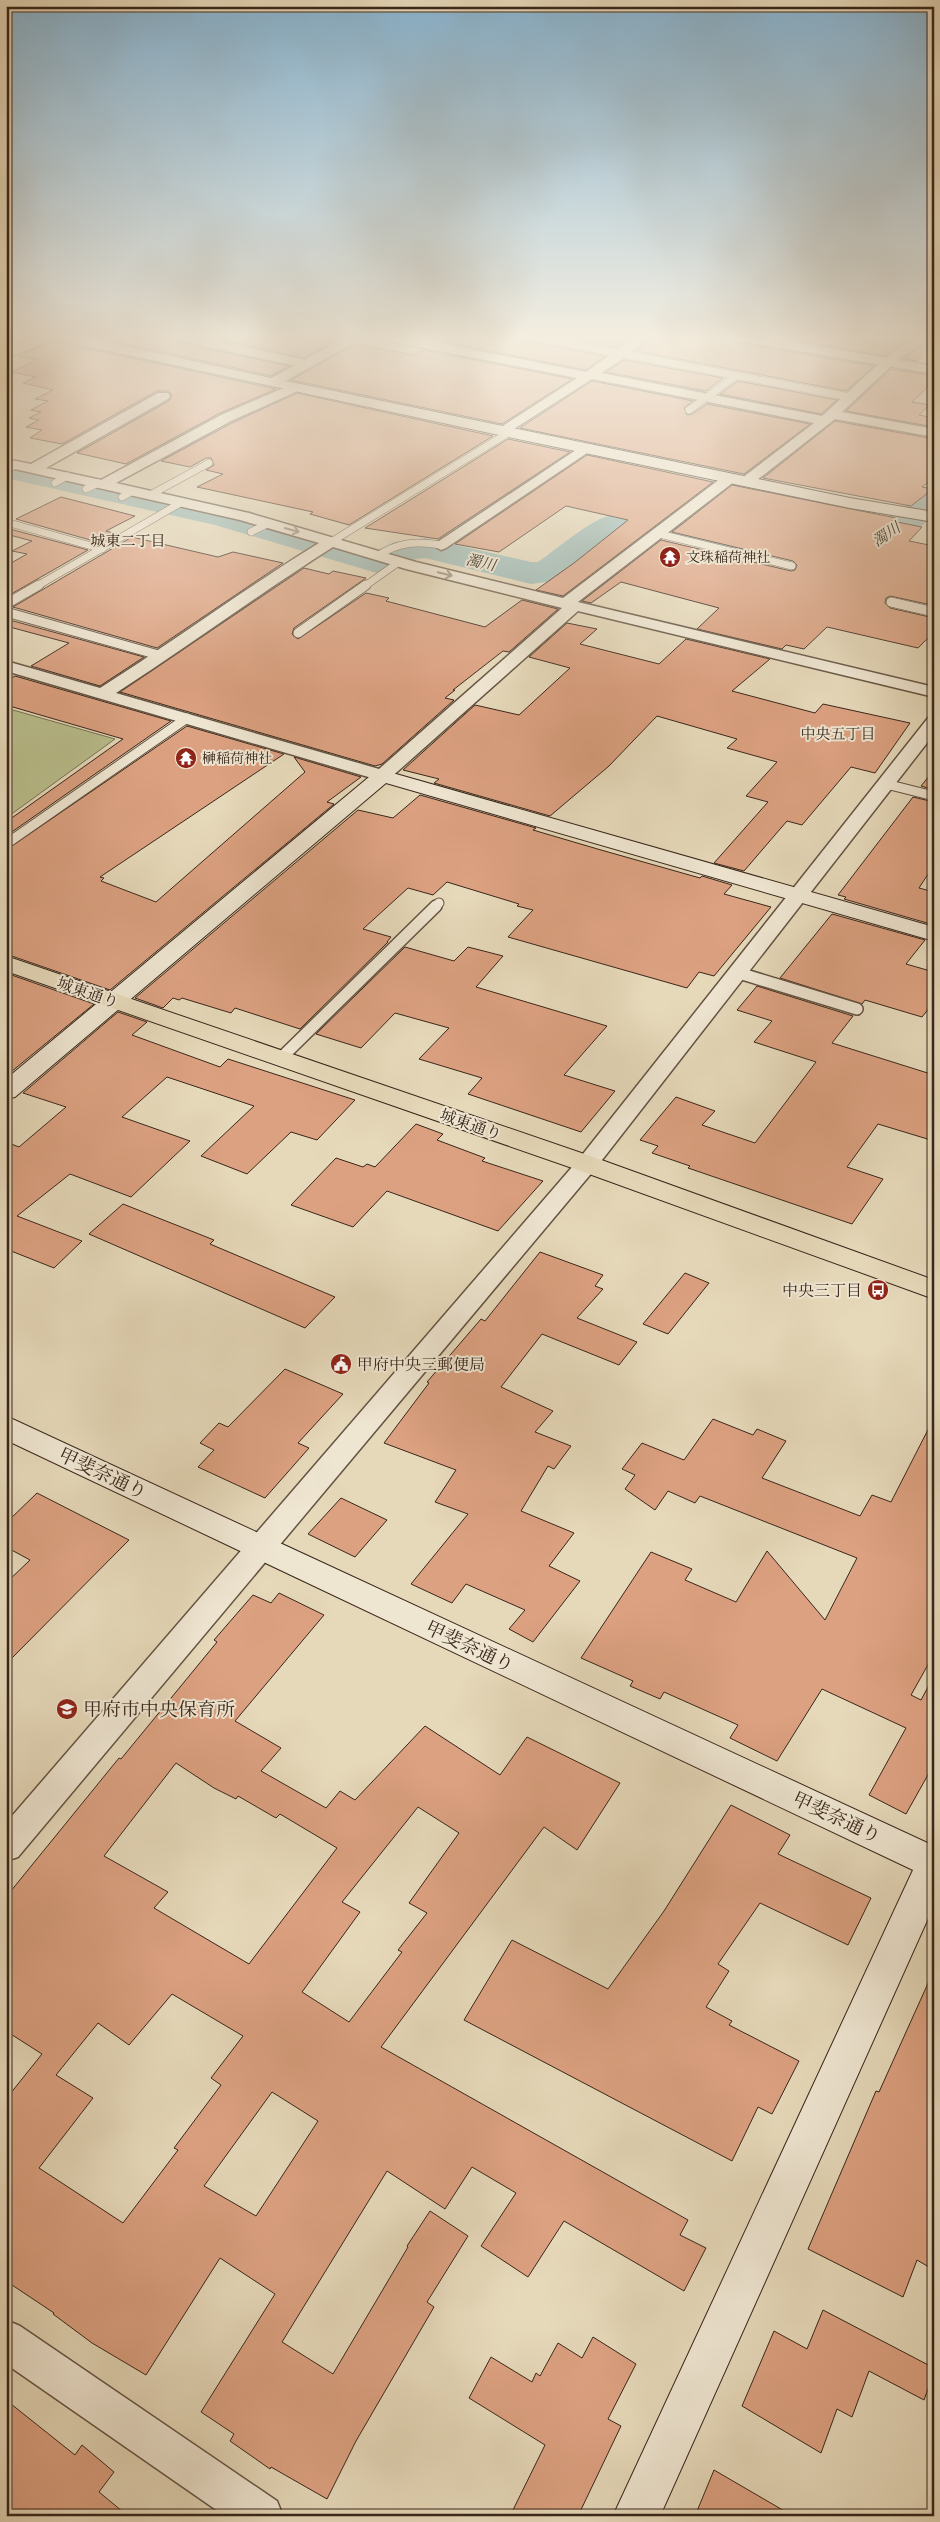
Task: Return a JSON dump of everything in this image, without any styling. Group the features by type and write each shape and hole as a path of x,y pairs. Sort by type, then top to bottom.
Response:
{"highway":[{"name":"城東通り","path":"6,963 587,1164 934,1290"}],"street":[{"path":"33,469 62,453"},
{"path":"100,487 163,453"},
{"path":"441,545 577,453"},
{"path":"607,453 747,482 934,517"},
{"path":"747,482 784,453"},
{"path":"10,466 33,469 62,479 266,525 398,562 569,605 934,692"},
{"path":"6,1092 382,776 569,605 660,530 730,478"},
{"path":"104,694 162,656 270,580 332,542"},
{"path":"6,666 382,776 801,894 934,934"},
{"path":"6,1847 587,1164 739,973 934,722"},
{"name":"甲斐奈通り","path":"6,1428 934,1864"},
{"path":"636,2516 934,1864"},
{"path":"6,2340 262,2516"}],"lane":[{"path":"332,542 473,453"},
{"path":"141,496 209,463"},
{"path":"6,604 177,504"},
{"path":"6,522 102,548"},
{"path":"252,532 266,525"},
{"path":"660,530 792,566"},
{"path":"378,556 400,543 422,542 441,545"},
{"path":"298,633 398,562"},
{"path":"891,602 934,612"},
{"path":"6,612 162,656"},
{"path":"6,844 187,718"},
{"path":"886,784 934,796"},
{"path":"281,1058 439,903"},
{"path":"739,973 857,1009"}],"green space":[{"path":"6,708 115,739 6,818"}],"building":[{"path":"78,453 147,453 126,464"},
{"path":"177,453 466,453 349,525 310,514 313,512 197,487 223,474 206,470 214,465 211,458 206,458 190,467 161,461"},
{"path":"486,453 569,453 438,539 365,528"},
{"path":"640,453 772,453 744,474"},
{"path":"795,453 934,453 934,478 922,487 933,489 911,506 763,478"},
{"path":"587,455 713,482 563,596 536,590 574,563 628,520 566,506 499,552 455,544"},
{"path":"732,485 896,518 892,521 922,527 909,541 934,546 934,597 927,604 890,596 886,598 885,603 890,608 934,618 934,632 918,648 827,627 804,649 786,645 782,649 697,629 719,608 621,582 591,603 582,601 661,540 791,571 795,570 797,565 793,561 672,532"},
{"path":"61,497 135,516 106,531 117,534 101,543 16,519"},
{"path":"6,528 88,550 6,597 6,566 27,554 12,551 32,541 6,534"},
{"path":"132,537 218,557 233,552 283,563 157,648 13,607"},
{"path":"304,568 329,574 333,571 366,578 294,628 292,634 298,639 366,593 389,598 386,601 485,627 522,600 558,609 509,652 503,651 453,690 455,690 445,698 454,700 382,764 375,766 120,692"},
{"path":"6,619 144,657 100,686 31,666 69,643 6,626"},
{"path":"567,623 597,629 580,644 659,664 686,639 770,659 732,691 815,713 823,704 910,723 875,773 851,767 802,825 787,821 744,871 714,863 768,802 746,796 777,762 727,748 737,739 657,716 609,766 550,816 434,783 439,779 403,770 475,705 519,715 570,668 529,657"},
{"path":"15,676 171,721 6,836 6,822 123,739 6,705 6,681"},
{"path":"187,726 284,754 100,877 104,878 101,881 156,902 305,772 294,757 361,777 327,802 334,804 110,990 6,954 6,850"},
{"path":"934,770 934,790 921,786"},
{"path":"420,795 536,828 533,830 601,850 732,885 724,894 771,907 714,976 699,972 687,988 508,937 533,910 447,882 433,895 408,888 363,929 391,937 300,1029 235,1008 231,1013 182,998 179,1000 173,998 163,1008 135,998 358,810 393,818"},
{"path":"913,797 934,802 934,865 919,888 934,892 934,925 844,899 846,897 838,895"},
{"path":"832,914 925,940 906,964 934,972 934,1002 922,1017 865,1000 862,1004 780,978"},
{"path":"405,947 454,961 468,947 503,956 476,987 607,1026 564,1075 615,1091 581,1132 468,1094 482,1078 419,1059 449,1028 395,1013 361,1048 316,1034"},
{"path":"6,973 94,1004 6,1076"},
{"path":"757,986 853,1016 832,1043 934,1075 934,1141 878,1124 847,1167 883,1179 852,1224 688,1168 690,1166 652,1153 658,1146 640,1140 676,1097 715,1111 702,1125 755,1143 816,1062 754,1042 772,1021 737,1010"},
{"path":"118,1012 147,1022 132,1035 220,1067 228,1059 355,1100 317,1140 291,1132 247,1174 201,1156 254,1106 167,1077 122,1117 190,1141 131,1197 70,1174 17,1216 82,1241 54,1268 6,1249 6,1142 19,1147 66,1107 23,1093"},
{"path":"416,1124 443,1134 437,1140 485,1158 482,1161 543,1181 498,1231 387,1191 353,1227 291,1205 336,1158 363,1167 367,1164 375,1167"},
{"path":"123,1204 214,1240 210,1244 335,1297 305,1328 89,1234"},
{"path":"540,1252 603,1275 595,1286 603,1289 577,1318 637,1342 619,1365 542,1334 501,1387 553,1411 535,1432 571,1446 554,1469 548,1466 521,1511 574,1533 549,1566 580,1581 533,1642 509,1629 525,1610 466,1584 452,1603 411,1584 468,1514 435,1502 456,1470 384,1443 429,1383 427,1382 481,1319 485,1321"},
{"path":"685,1273 709,1283 668,1334 643,1324"},
{"path":"285,1369 343,1394 298,1443 309,1448 265,1498 198,1467 214,1450 200,1443 219,1423 228,1427"},
{"path":"934,1418 934,1654 911,1695 921,1700 934,1676 934,1764 906,1814 869,1795 906,1728 822,1689 777,1761 730,1738 738,1725 664,1692 660,1699 630,1686 633,1681 581,1658 651,1552 692,1569 685,1580 736,1602 767,1551 825,1620 857,1558 700,1496 695,1503 668,1491 655,1510 625,1489 635,1475 622,1469 642,1443 684,1460 713,1419 753,1435 757,1429 786,1441 762,1478 860,1516 872,1495 891,1502"},
{"path":"37,1493 129,1540 6,1664 6,1583 30,1560 6,1547 6,1523"},
{"path":"341,1498 387,1520 355,1557 308,1534"},
{"path":"279,1593 324,1615 235,1721 281,1748 261,1771 326,1808 340,1791 355,1800 425,1726 500,1775 527,1737 620,1783 577,1850 544,1827 381,2047 688,2220 680,2235 706,2248 684,2291 564,2221 528,2277 481,2246 516,2193 472,2167 445,2209 387,2171 282,2342 333,2374 407,2246 430,2211 468,2236 427,2302 434,2307 356,2441 327,2499 271,2467 270,2469 230,2441 234,2434 201,2412 275,2294 220,2258 146,2375 92,2343 54,2313 6,2281 6,2099 42,2054 6,2031 6,1897 119,1758 121,1759 217,1642 214,1640 253,1595 271,1603","holes":["176,1763 214,1788 236,1799 238,1796 276,1818 280,1814 337,1848 249,1964 154,1908 168,1892 104,1856","418,1807 459,1833 409,1903 427,1913 398,1950 402,1952 349,2022 302,1992 360,1912 342,1902","172,1994 243,2036 211,2078 221,2085 174,2148 178,2150 123,2223 39,2168 93,2098 56,2075 98,2023 129,2045","272,2092 318,2121 256,2216 204,2186"]},
{"path":"731,1805 790,1835 778,1854 871,1898 848,1945 760,1903 718,1964 729,1971 706,2007 732,2021 729,2025 799,2061 772,2114 758,2107 732,2161 464,2020 512,1940 608,1989 664,1911"},
{"path":"934,1970 934,2270 917,2260 903,2297 808,2249 876,2091 879,2092"},
{"path":"823,2310 934,2368 934,2372 924,2400 869,2371 852,2417 837,2409 821,2453 742,2406 774,2331 807,2349"},
{"path":"593,2337 636,2364 608,2419 621,2426 578,2516 510,2516 545,2445 469,2398 491,2357 532,2382 536,2373 540,2376 558,2343 582,2358"},
{"path":"6,2400 75,2455 82,2445 114,2472 99,2492 128,2516 6,2516"},
{"path":"714,2470 793,2516 695,2516"}],"waterway":[{"name":"濁川","path":"6,468 223,517 380,563 396,553 407,549 425,548 531,573 547,572 611,527 627,524 653,526 750,549"},
{"name":"濁川","path":"835,565 839,565 934,502"}],"place":[{"name":"文珠稲荷神社","path":"670,557"},
{"name":"榊稲荷神社","path":"186,758"},
{"name":"中央三丁目","path":"878,1290"},
{"name":"甲府中央三郵便局","path":"341,1364"},
{"name":"甲府市中央保育所","path":"67,1709"}],"district":[{"name":"城東二丁目","path":"128,540"},
{"name":"中央五丁目","path":"838,733"}]}
